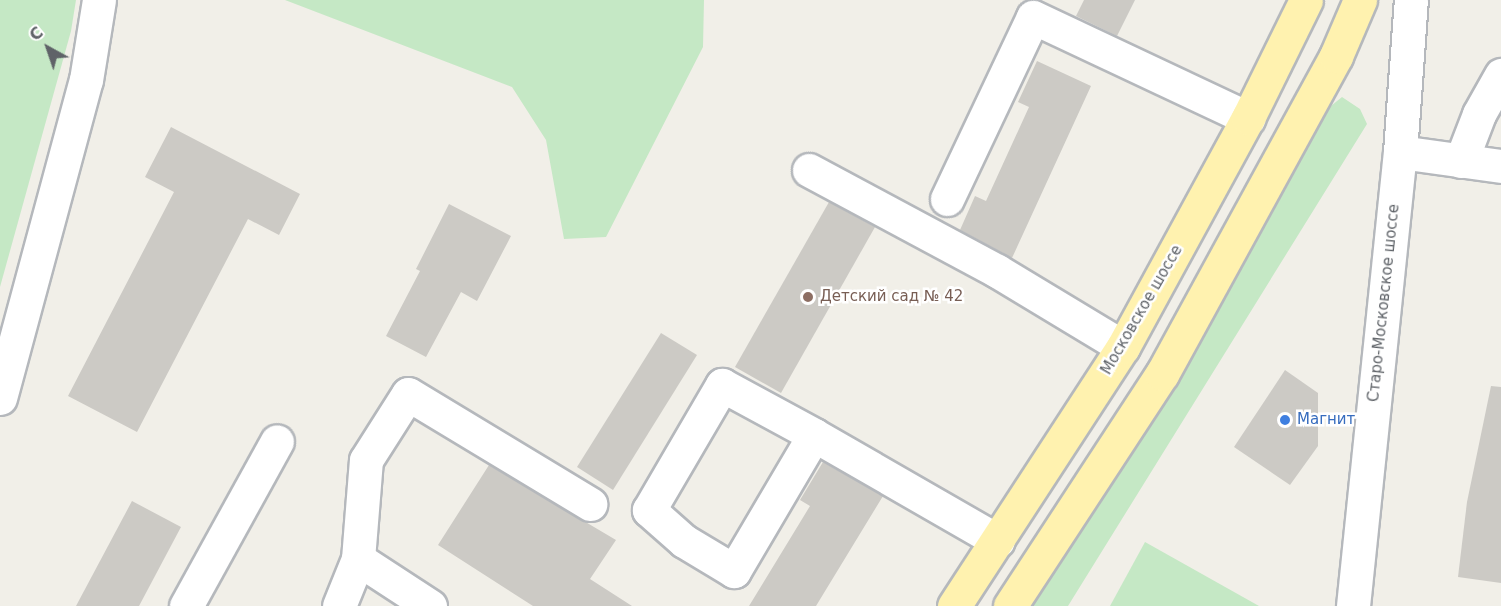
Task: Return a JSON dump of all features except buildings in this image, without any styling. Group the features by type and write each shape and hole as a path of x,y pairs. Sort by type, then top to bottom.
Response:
{"main road":[{"name":"Московское шоссе","path":"954,606 1123,347 1248,118 1306,0"},
{"path":"1010,606 1162,374 1336,57 1360,0"}],"street":[{"path":"0,398 86,80 99,0"},
{"name":"Старо-Московское шоссе","path":"1353,606 1400,152 1411,0"},
{"path":"947,199 1037,8 1248,118"},
{"path":"1461,161 1479,114 1501,75"},
{"path":"1400,152 1501,166"},
{"path":"809,170 997,271 1123,347"},
{"path":"814,435 734,571 684,541 650,510 722,385 814,435 998,541"},
{"path":"339,606 358,560 366,460 408,394 590,504"},
{"path":"186,606 277,441"},
{"path":"358,560 430,606"}],"green space":[{"path":"0,0 76,0 71,31 0,287"},
{"path":"285,0 704,0 703,47 606,237 564,239 546,140 512,87"},
{"path":"1342,97 1360,109 1367,124 1068,606 1025,606 1190,352 1326,110"},
{"path":"1145,542 1259,606 1110,606"}],"place":[{"name":"Детский сад № 42","path":"808,297"},
{"name":"Магнит","path":"1285,420"}]}
